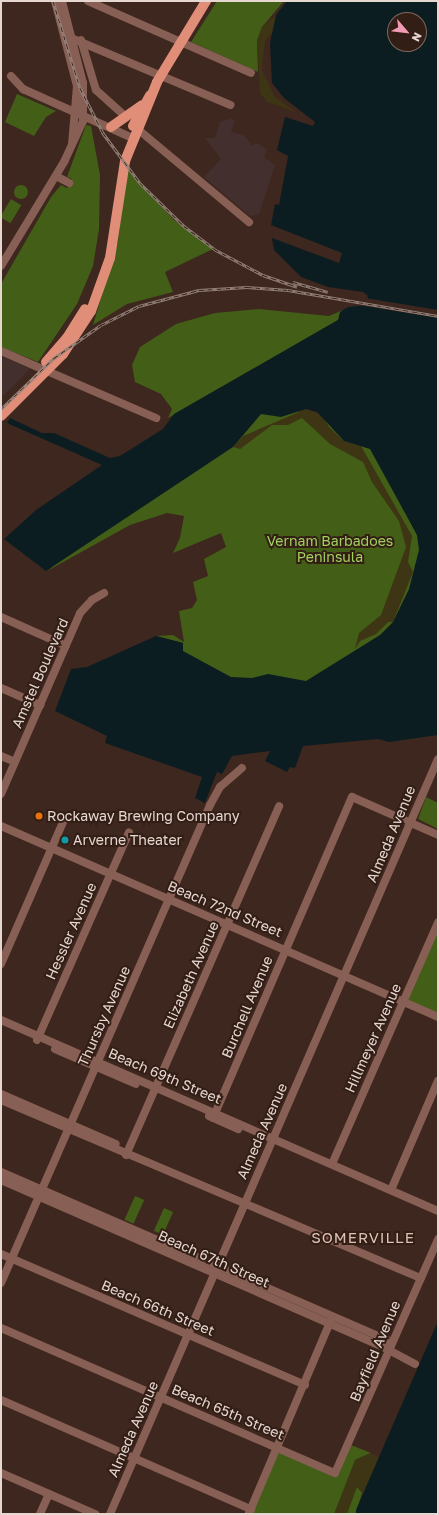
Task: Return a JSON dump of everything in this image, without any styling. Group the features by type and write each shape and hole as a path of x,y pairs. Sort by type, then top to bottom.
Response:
{"main road":[{"path":"1,416 44,369 67,338 92,294 105,253 114,176 154,88 206,1"},
{"path":"111,127 142,105 154,88"},
{"path":"136,127 142,105"},
{"path":"1,406 44,369"}],"street":[{"path":"55,1 75,76 80,114"},
{"path":"1,266 71,149 80,114 84,83 62,1"},
{"path":"88,1 252,73"},
{"path":"71,38 81,40 230,106"},
{"path":"81,40 96,90 126,117"},
{"path":"11,76 23,89 132,137"},
{"path":"136,127 249,222"},
{"path":"56,176 69,183"},
{"path":"1,351 156,418"},
{"name":"Amstel Boulevard","path":"1,794 84,608 104,593"},
{"path":"1,617 66,646"},
{"path":"1,688 40,705"},
{"path":"1,756 15,762"},
{"name":"Almeda Avenue","path":"110,1514 438,759"},
{"name":"Thursby Avenue","path":"1,1283 218,789 242,768"},
{"name":"Burchell Avenue","path":"214,1115 352,797 411,822"},
{"name":"Elizabeth Avenue","path":"128,1152 279,806"},
{"path":"1,964 64,820"},
{"path":"411,822 438,835"},
{"name":"Beach 72nd Street","path":"1,826 438,1016"},
{"name":"Hessler Avenue","path":"38,1039 129,832"},
{"name":"Hillmeyer Avenue","path":"332,1164 438,922"},
{"name":"Beach 69th Street","path":"1,1020 38,1039"},
{"name":"Beach 69th Street","path":"1,1025 38,1039 332,1164 438,1211"},
{"path":"391,1190 438,1081"},
{"path":"1,1094 69,1127"},
{"path":"1,1100 128,1152 420,1280"},
{"name":"Beach 67th Street","path":"1,1172 40,1192 391,1346 415,1364"},
{"name":"Beach 67th Street","path":"1,1180 40,1192"},
{"name":"Bayfield Avenue","path":"335,1473 438,1240"},
{"name":"Beach 66th Street","path":"1,1254 305,1385"},
{"path":"1,1400 134,1458 250,1512 305,1385 331,1320"},
{"name":"Beach 65th Street","path":"1,1328 335,1473"},
{"path":"1,1473 95,1514"},
{"path":"40,1514 49,1494"}],"shaded area":[{"path":"287,1 438,1 438,735 389,742 378,739 303,746 295,768 290,767 287,772 265,761 270,751 232,756 222,774 217,772 205,803 195,798 202,777 105,743 107,736 55,711 71,669 87,667 156,636 183,643 183,651 231,677 252,678 268,674 306,681 380,635 393,622 409,589 419,550 417,535 370,449 344,441 317,412 306,409 281,417 261,414 233,447 46,571 4,539 36,510 102,465 7,423 10,418 42,433 54,433 110,458 120,456 163,429 174,414 338,320 340,312 348,307 366,305 368,296 363,292 328,287 301,277 274,250 272,238 339,263 342,253 271,225 275,204 279,205 288,156 277,150 285,117 313,126 315,122 284,98 272,83 270,43 276,15"},
{"path":"231,118 235,121 231,132 244,135 252,146 257,143 267,149 264,157 275,165 259,214 250,216 204,177 221,159 205,138 215,138 220,122"},
{"path":"1,356 30,369 1,398"},
{"path":"438,1321 438,1514 356,1514 356,1510"}],"green space":[{"path":"217,1 284,1 262,27 257,41 258,72 191,42"},
{"path":"17,94 56,111 46,117 34,136 5,122"},
{"path":"86,125 91,126 100,175 99,229 93,266 77,304 38,362 1,347 1,284 51,197 61,185 67,188 72,179 67,177"},
{"path":"127,167 173,219 213,249 165,272 173,292 127,304 93,325 118,241"},
{"path":"21,185 26,187 28,192 26,197 21,199 16,197 14,192 16,187"},
{"path":"11,199 21,205 10,223 1,217 1,216"},
{"path":"259,309 329,316 343,310 338,320 168,418 172,409 161,394 135,382 132,365 140,347 176,324 215,313"},
{"name":"Vernam Barbadoes Peninsula","path":"282,405 367,437 396,488 423,549 412,592 394,625 324,681 245,684 182,654 183,643 156,636 173,635 184,642 179,611 192,608 197,600 193,582 208,576 204,559 226,547 221,533 173,553 180,538 184,516 167,513 130,525 47,571 256,410"},
{"path":"426,797 438,803 438,829 418,819"},
{"path":"438,922 438,1017 403,1001"},
{"path":"135,1196 144,1200 134,1224 124,1220"},
{"path":"164,1208 173,1212 163,1235 154,1231"},
{"path":"351,1445 371,1453 355,1460 364,1486 356,1514 249,1514 277,1448 336,1473"}],"sand":[{"path":"276,15 276,27 265,41 262,70 275,97 296,112 267,102 260,93 257,41 262,27"},
{"path":"306,409 322,415 329,427 344,441 361,446 412,536 408,562 413,572 393,622 388,622 376,634 360,641 355,649 359,633 381,615 406,547 399,521 372,482 363,462 330,444 302,418 288,425 272,425 240,449 233,447 243,436"},
{"path":"371,1453 379,1457 363,1494 357,1487 347,1514 334,1514 355,1460"}],"pier":[{"path":"365,298 438,310 438,318 359,305 365,303"}],"railway":[{"path":"53,1 80,88 103,133 140,183 184,226 214,249 263,275 297,287"},
{"path":"293,282 328,292"},
{"path":"1,409 54,358 101,325 139,306 199,290 247,287 288,290 438,316"}],"place":[{"name":"Rockaway Brewing Company","path":"39,816"},
{"name":"Arverne Theater","path":"65,840"}],"district":[{"name":"SOMERVILLE","path":"363,1238"}]}
